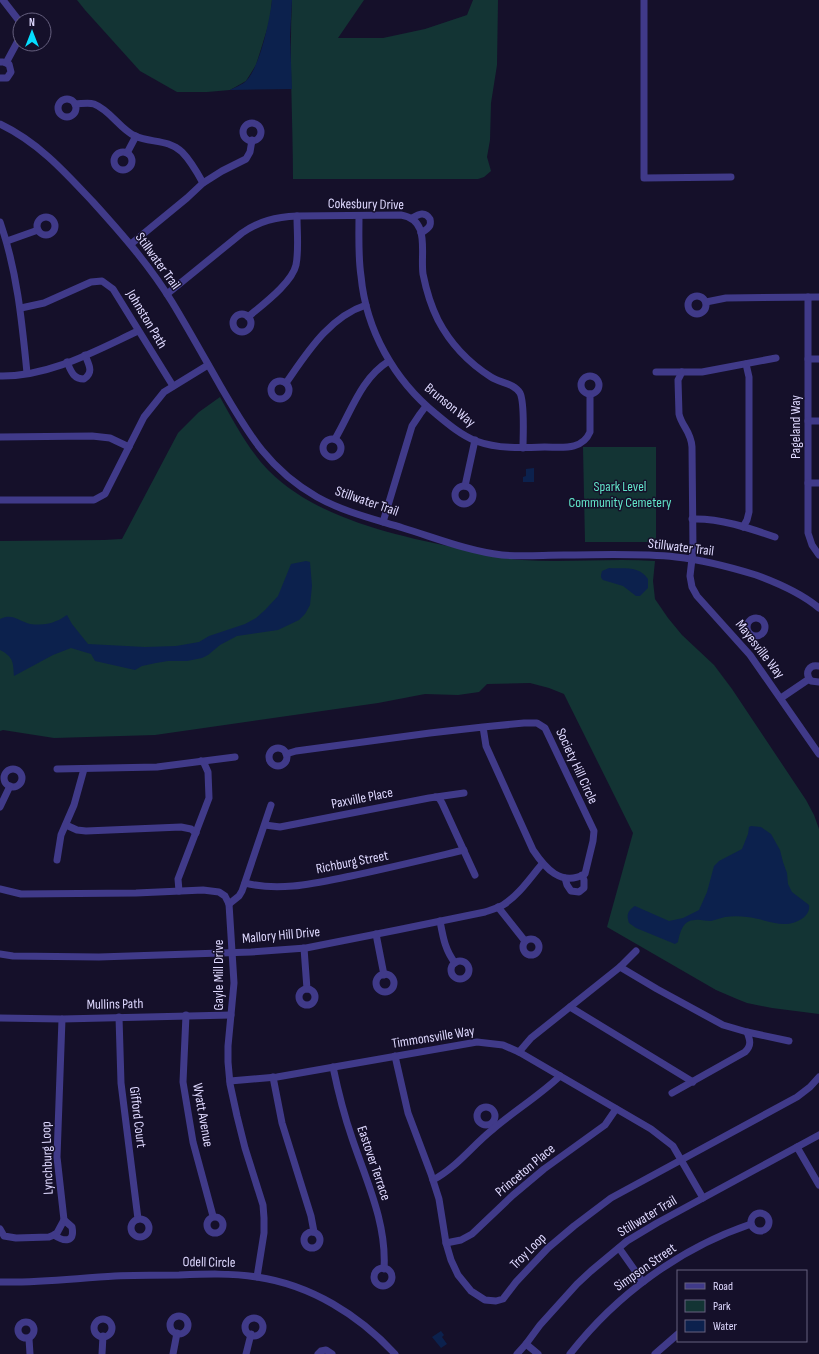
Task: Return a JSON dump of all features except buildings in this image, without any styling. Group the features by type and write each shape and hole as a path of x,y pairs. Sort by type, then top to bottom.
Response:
{"street":[{"path":"3,0 12,12"},
{"path":"644,0 644,178 731,178"},
{"path":"0,78 7,78 10,74 10,66 3,62 12,49"},
{"path":"75,104 93,104 101,108 128,132 144,139 164,142 172,145 190,161 203,183"},
{"name":"Stillwater Trail","path":"0,124 37,146 56,163 131,244 167,294 249,434 282,473 319,498 344,510 481,552 521,556 633,555 676,557 737,569 770,580 796,592 819,608"},
{"path":"127,153 136,136"},
{"path":"131,244 203,183 222,171 246,159 250,152 252,140"},
{"path":"412,218 422,213 426,214 430,219 430,226 421,233"},
{"name":"Cokesbury Drive","path":"167,294 249,228 273,218 297,216 401,215 412,218 418,224 421,233 423,274 428,295 438,319 456,346 471,362 491,378 513,387 519,392 522,403 523,448"},
{"path":"248,317 285,283 293,272 296,259 297,216"},
{"name":"Brunson Way","path":"359,216 360,270 366,305 377,337 389,361 407,386 426,406 456,429 475,440 504,447 571,447 584,442 587,438 590,427 590,394"},
{"path":"0,222 7,241 20,308 27,373"},
{"path":"7,241 38,230"},
{"name":"Johnston Path","path":"20,308 44,303 91,282 102,281 113,289 173,386"},
{"name":"Pageland Way","path":"808,297 808,533 812,545 819,555"},
{"path":"706,302 726,298 819,297"},
{"path":"286,383 331,325 347,313 366,305"},
{"path":"0,376 27,373 54,367 138,331"},
{"path":"67,362 74,376 84,379 91,370 85,355"},
{"path":"656,372 711,371 776,358"},
{"path":"808,359 819,359"},
{"path":"335,440 365,382 376,370 389,361"},
{"path":"744,527 749,512 749,377 746,364"},
{"path":"0,500 94,500 105,494 144,417 164,392 208,365"},
{"name":"Mayesville Way","path":"682,372 678,380 678,408 680,418 692,441 692,560 690,582 694,592 750,655 819,754"},
{"path":"383,522 412,426 426,406"},
{"path":"808,421 819,421"},
{"path":"0,437 92,436 110,438 129,447"},
{"path":"465,486 475,440"},
{"path":"808,483 819,482"},
{"path":"692,519 713,521 744,527 775,537"},
{"path":"739,642 749,633"},
{"path":"819,666 815,665 810,668 807,674 813,683 819,682"},
{"path":"781,698 809,679"},
{"name":"Society Hill Circle","path":"286,754 296,751 344,744 483,727 538,723 545,728 594,831 594,841 584,874 582,875 584,880 584,888 579,892 571,891 565,878 554,873 542,864 533,850 486,746 483,727"},
{"path":"57,769 158,767 235,757"},
{"path":"179,891 178,879 209,798 208,772 201,761"},
{"path":"57,860 61,835 78,792 84,769"},
{"path":"0,807 10,786"},
{"name":"Paxville Place","path":"265,825 280,827 435,797 464,793"},
{"path":"435,797 439,798 442,803 475,876"},
{"path":"0,889 20,894 136,893 203,890 219,892 225,896 229,904 239,896 245,883 271,805"},
{"path":"66,825 78,830 86,831 181,827 191,829 196,833"},
{"name":"Richburg Street","path":"245,883 269,887 299,886 397,866 464,850"},
{"name":"Mallory Hill Drive","path":"0,954 13,956 99,957 304,948 485,912 502,906 515,896 542,864"},
{"path":"565,878 577,878 582,875"},
{"name":"Gayle Mill Drive","path":"229,904 234,983 228,1046 230,1081 236,1116 263,1205 264,1233 257,1277"},
{"path":"498,907 525,941"},
{"path":"440,921 446,948 455,963"},
{"path":"376,934 384,975"},
{"path":"304,948 307,989"},
{"path":"519,1052 531,1038 620,967 636,951"},
{"path":"620,967 723,1025 789,1041"},
{"path":"570,1007 693,1082"},
{"name":"Mullins Path","path":"0,1018 231,1015"},
{"name":"Wyatt Avenue","path":"186,1016 183,1082 193,1142 213,1216"},
{"name":"Gifford Court","path":"119,1017 121,1083 138,1219"},
{"name":"Lynchburg Loop","path":"54,1235 64,1240 68,1240 71,1237 72,1232 72,1227 64,1220 57,1157 62,1018"},
{"path":"672,1093 746,1052 750,1043 747,1032"},
{"name":"Timmonsville Way","path":"230,1081 273,1077 477,1042 503,1045 519,1052 651,1129 673,1146 703,1198"},
{"name":"Troy Loop","path":"395,1056 408,1113 439,1199 446,1243 451,1260 458,1276 471,1291 485,1300 496,1301 503,1299 516,1282 548,1248 611,1198 797,1097 819,1078"},
{"name":"Eastover Terrace","path":"333,1067 343,1112 377,1209 385,1254 384,1269"},
{"path":"433,1180 443,1175 493,1125 546,1090 560,1076"},
{"path":"273,1077 282,1123 312,1216 314,1232"},
{"name":"Princeton Place","path":"446,1243 461,1240 472,1234 513,1195 544,1169 605,1125 616,1109"},
{"name":"Stillwater Trail","path":"517,1354 540,1325 577,1284 619,1248 641,1233 819,1135"},
{"path":"797,1147 819,1184"},
{"path":"1,1235 16,1238 38,1238 54,1235 59,1230 64,1220"},
{"name":"Simpson Street","path":"570,1354 586,1334 610,1310 643,1282 674,1261 711,1241 731,1231 752,1224"},
{"path":"619,1248 643,1282"},
{"name":"Odell Circle","path":"0,1282 33,1282 116,1276 212,1273 257,1277 310,1293 339,1308 357,1319 384,1342 395,1354"},
{"path":"173,1354 178,1333"},
{"path":"246,1354 251,1334"},
{"path":"654,1354 677,1335"},
{"path":"102,1354 103,1336"},
{"path":"29,1339 30,1354"},
{"path":"526,1344 538,1354"},
{"path":"318,1354 321,1351 326,1350 332,1354"}],"green space":[{"path":"77,0 272,0 270,20 256,65 246,81 230,90 177,92 140,71"},
{"path":"292,0 364,0 338,38 383,38 425,29 467,15 473,0 498,0 497,65 491,103 490,140 487,157 491,171 484,177 478,179 293,179 291,67"},
{"path":"220,397 236,426 268,470 288,487 311,502 335,514 362,524 416,539 515,559 539,561 655,561 653,581 655,599 682,635 714,665 732,689 806,800 814,815 819,829 819,1014 772,1008 747,1003 737,999 716,990 607,927 633,833 564,694 549,688 530,683 487,684 479,692 458,695 425,694 378,703 155,735 54,738 3,730 0,731 0,541 122,539 178,433 199,412"},
{"name":"Spark Level Community Cemetery","path":"583,447 656,447 656,542 585,542"}],"water":[{"path":"272,0 292,0 290,36 292,89 230,90 246,81 256,65 267,30"},
{"path":"534,468 534,482 523,482 523,477 526,476 526,469"},
{"path":"306,561 310,562 312,586 310,605 305,614 299,620 278,630 237,636 220,645 202,658 187,661 168,661 156,663 142,666 135,670 95,661 91,654 71,648 53,655 14,676 12,661 8,655 0,650 0,619 5,617 12,617 26,623 40,625 59,620 67,615 72,624 88,644 145,647 176,646 199,642 209,636 245,624 256,618 278,596 291,564"},
{"path":"609,568 631,569 640,572 648,579 648,588 640,596 636,596 623,586 603,580 601,577 602,571"},
{"path":"749,827 761,827 771,834 780,850 787,873 788,884 792,892 809,905 808,912 803,918 789,924 739,916 725,917 711,921 691,921 685,924 678,942 675,944 636,928 629,923 628,913 635,906 669,921 683,918 699,910 707,892 714,866 719,861 742,849"},
{"path":"441,1331 444,1335 442,1337 447,1344 441,1348 432,1337"}]}
